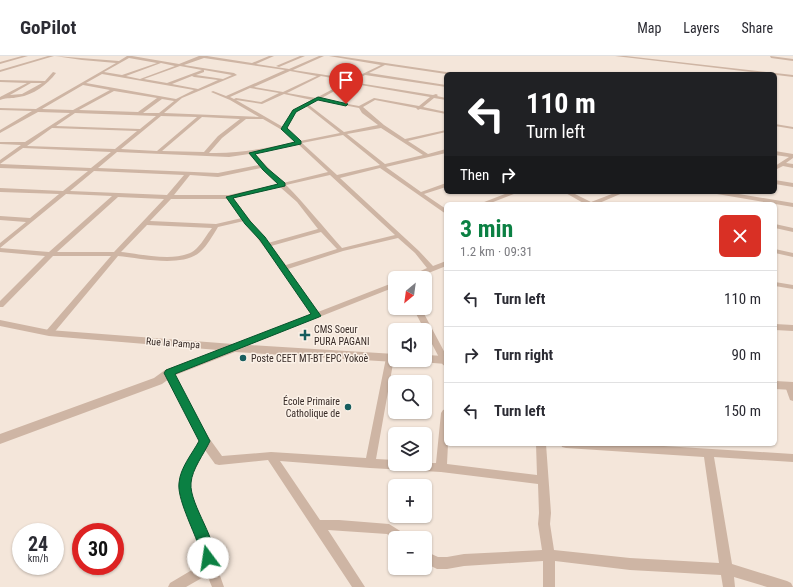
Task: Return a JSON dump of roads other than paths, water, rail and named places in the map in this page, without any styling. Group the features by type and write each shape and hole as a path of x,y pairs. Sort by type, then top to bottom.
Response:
{"street":[{"path":"0,63 26,56"},
{"path":"0,71 52,56"},
{"path":"57,56 82,60 121,62"},
{"path":"141,79 203,56 352,80"},
{"path":"229,60 239,56"},
{"path":"254,63 272,56"},
{"path":"277,67 303,56"},
{"path":"230,97 322,56"},
{"path":"331,56 444,73"},
{"path":"617,56 758,72"},
{"path":"0,132 129,57 235,75 200,90 181,96 91,170 66,193 30,220 0,246"},
{"path":"771,58 793,60"},
{"path":"0,60 8,61"},
{"path":"229,65 239,61"},
{"path":"122,76 159,63"},
{"path":"284,129 294,111 385,64"},
{"path":"215,71 222,68"},
{"path":"168,84 206,70"},
{"path":"6,96 18,96 51,79 54,73"},
{"path":"101,73 213,92 262,103 322,74"},
{"path":"365,74 444,88"},
{"path":"777,74 793,76"},
{"path":"191,75 225,80"},
{"path":"0,81 46,82"},
{"path":"0,99 30,82"},
{"path":"348,82 444,99"},
{"path":"82,84 176,100"},
{"path":"250,87 360,107 374,99 418,109 444,113"},
{"path":"418,109 444,89"},
{"path":"0,162 75,112 112,90"},
{"path":"230,97 284,129 416,252 431,268"},
{"path":"140,113 160,98"},
{"path":"307,105 420,194 444,211"},
{"path":"360,107 382,126 406,140 428,156"},
{"path":"0,109 201,116 245,116 267,118"},
{"path":"158,152 201,116"},
{"path":"204,154 220,137 245,116"},
{"path":"777,125 793,128"},
{"path":"0,126 10,126"},
{"path":"0,143 115,151 229,155 251,153 382,126"},
{"path":"52,127 141,130"},
{"path":"406,140 444,131"},
{"path":"0,190 116,196 229,197 283,184 384,166 444,152"},
{"path":"251,153 283,184 341,250"},
{"path":"777,153 793,156"},
{"path":"777,167 793,156"},
{"path":"782,164 793,166"},
{"path":"0,166 218,175 263,166"},
{"path":"49,333 116,254 146,223 188,174"},
{"path":"777,182 793,185"},
{"path":"420,194 444,186"},
{"path":"488,202 510,194"},
{"path":"570,194 584,202"},
{"path":"597,202 617,194"},
{"path":"730,194 793,204"},
{"path":"0,305 51,254 116,196"},
{"path":"229,197 284,268 316,316"},
{"path":"0,218 30,220"},
{"path":"146,223 216,226 245,219"},
{"path":"0,250 51,254 116,254 170,259 192,255 199,250 216,226"},
{"path":"777,226 793,230"},
{"path":"267,245 322,230"},
{"path":"284,268 341,250 398,236"},
{"path":"777,251 793,255"},
{"path":"425,271 444,264"},
{"path":"777,284 793,287"},
{"path":"0,439 158,381 169,373 388,287"},
{"path":"421,315 444,357"},
{"name":"Rue la Pampa","path":"1,325 49,333 233,348 388,358"},
{"path":"777,327 793,328"},
{"path":"432,360 444,361"},
{"path":"370,464 390,367"},
{"path":"169,373 205,441 220,461 271,456 440,468 543,480"},
{"path":"777,385 791,386 793,398"},
{"path":"440,468 444,431"},
{"path":"205,441 187,474 184,484 187,497 206,546 209,567 214,574 218,587"},
{"path":"541,446 544,524 549,555 549,587"},
{"path":"602,446 793,458"},
{"path":"708,452 729,587"},
{"path":"271,456 359,587"},
{"path":"318,525 389,529 392,531"},
{"path":"432,560 437,563 447,563 464,560 549,555 630,564 727,569 787,587"},
{"path":"174,587 209,567"}],"place":[{"name":"CMS Soeur PURA PAGANI","path":"305,335"},
{"name":"Poste CEET MT-BT EPC Yokoè","path":"243,358"},
{"name":"École Primaire Catholique de","path":"348,407"}]}
